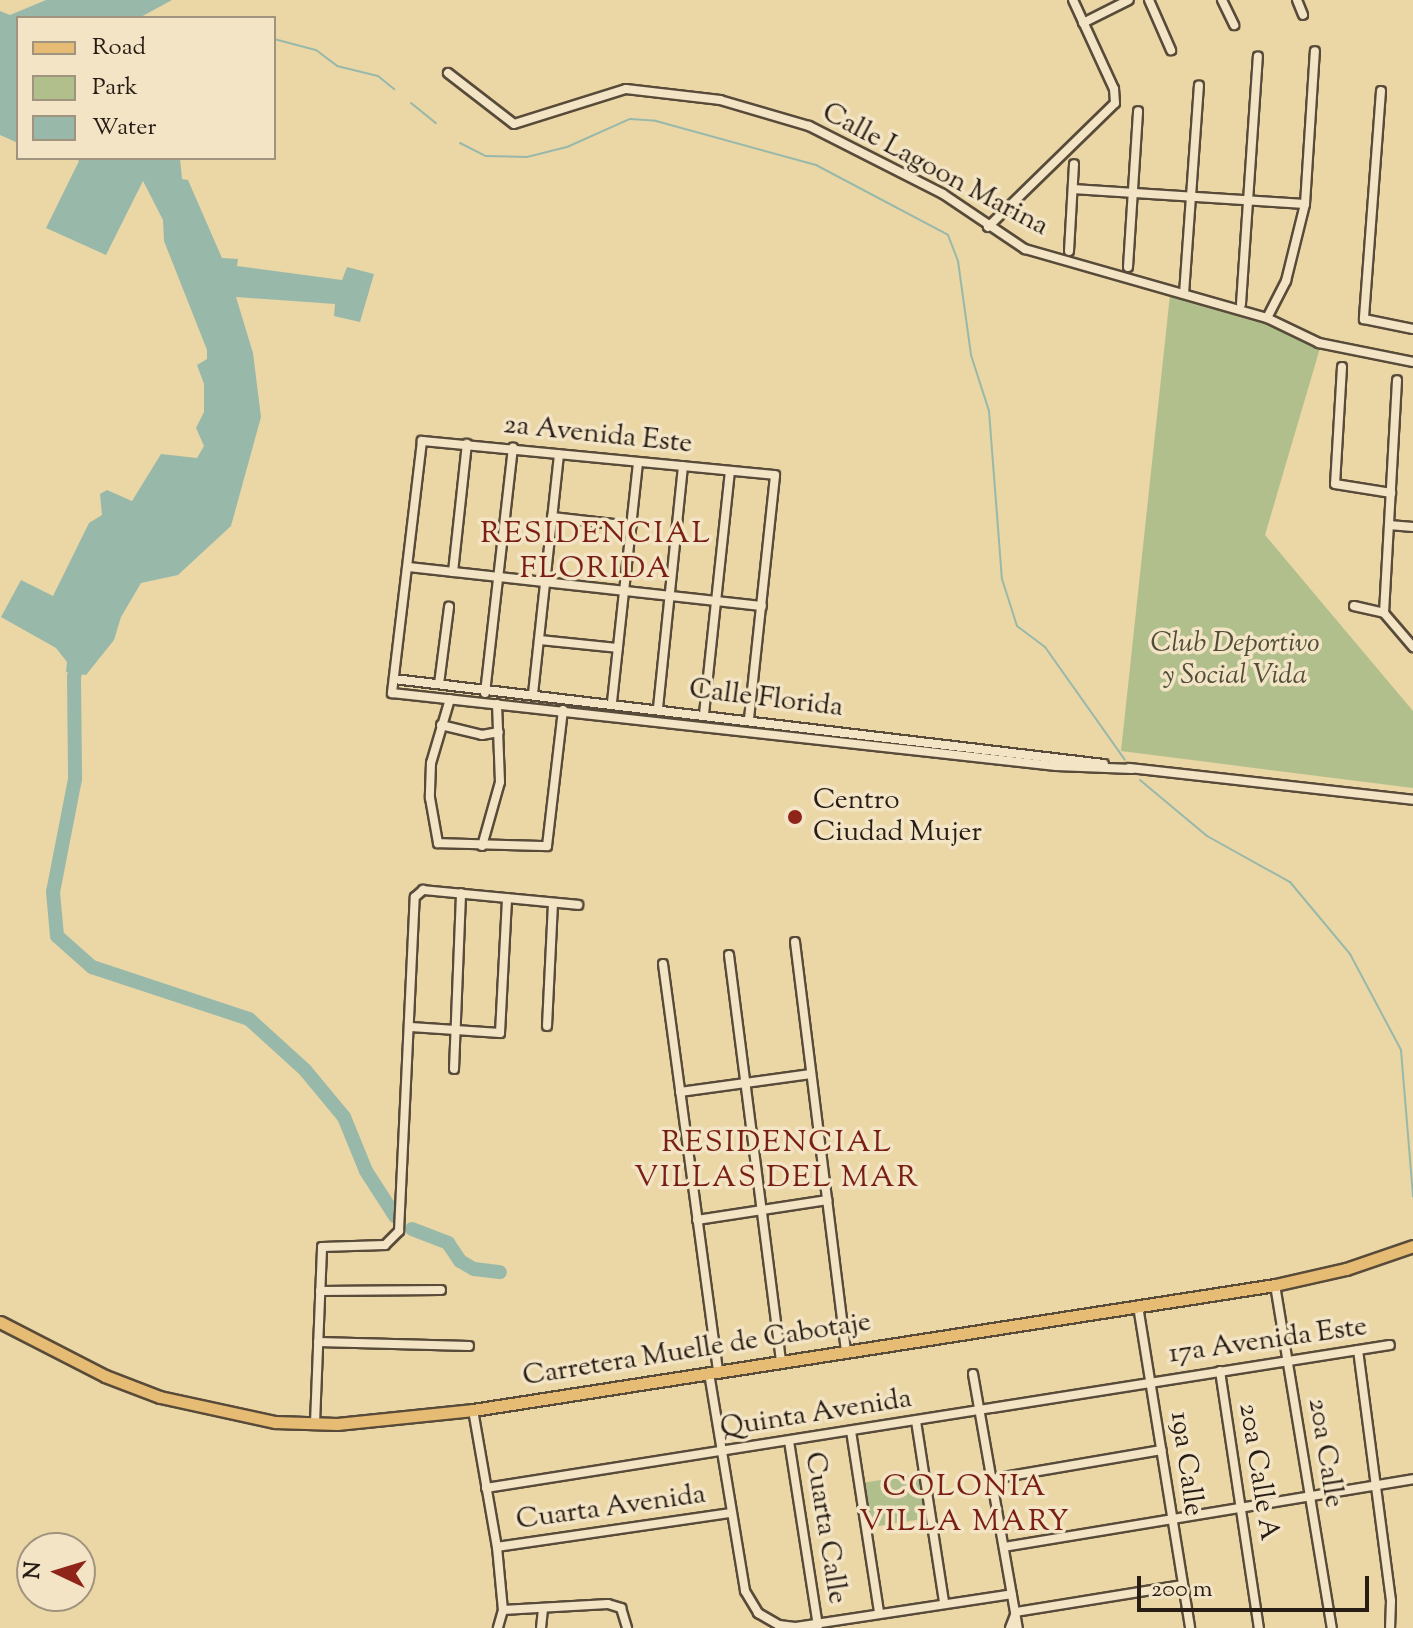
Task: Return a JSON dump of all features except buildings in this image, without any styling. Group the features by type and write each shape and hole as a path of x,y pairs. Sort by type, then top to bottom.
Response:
{"main road":[{"name":"Carretera Muelle de Cabotaje","path":"0,1322 105,1376 160,1397 216,1412 315,1423 473,1410 846,1349 1275,1285 1346,1269 1413,1246"}],"street":[{"path":"988,227 1113,107 1114,89 1073,0"},
{"path":"1083,23 1129,0"},
{"path":"1149,0 1171,50"},
{"path":"1222,0 1234,25"},
{"path":"1297,0 1303,15"},
{"path":"1267,318 1286,281 1305,204 1315,51"},
{"path":"1241,304 1258,57"},
{"name":"Calle Lagoon Marina","path":"448,73 514,124 626,89 720,100 809,126 943,194 1025,249 1267,318 1319,343 1413,362"},
{"path":"1184,294 1199,86"},
{"path":"1381,91 1364,319 1413,329"},
{"path":"1128,267 1138,111"},
{"path":"1069,251 1074,164"},
{"path":"1073,189 1305,204"},
{"path":"1342,367 1335,484 1391,493"},
{"path":"1384,613 1397,380"},
{"name":"2a Avenida Este","path":"408,567 421,446 428,440 775,475 762,606"},
{"path":"453,572 467,444"},
{"path":"484,702 513,448"},
{"path":"533,694 559,454"},
{"path":"612,702 638,462"},
{"path":"658,708 683,466"},
{"path":"704,714 730,471"},
{"path":"552,517 631,526"},
{"path":"1389,525 1413,527"},
{"path":"394,679 408,567 762,606 749,719"},
{"path":"1354,606 1384,613 1413,647"},
{"path":"439,684 449,607"},
{"path":"539,640 618,648"},
{"name":"Calle Florida","path":"1132,769 1056,766 392,693 394,679 612,702 1132,769 1413,800"},
{"path":"450,699 431,763 435,840 482,846 547,846 563,710"},
{"path":"482,846 500,782 497,704"},
{"path":"441,725 482,735 499,732"},
{"path":"315,1423 322,1247 385,1245 399,1231 415,897 423,890 578,905"},
{"path":"454,1069 461,893"},
{"path":"411,1027 500,1033 507,898"},
{"path":"547,1026 553,903"},
{"path":"795,942 846,1349"},
{"path":"729,955 781,1361"},
{"path":"663,964 697,1220 721,1451 745,1591 758,1613 779,1625 818,1626 944,1601 1012,1594"},
{"path":"680,1092 811,1074"},
{"path":"697,1220 827,1200"},
{"name":"20a Calle","path":"1275,1285 1332,1628"},
{"path":"320,1291 441,1290"},
{"name":"19a Calle","path":"1138,1306 1190,1628"},
{"path":"318,1342 469,1346"},
{"name":"17a Avenida Este","path":"1152,1380 1390,1345"},
{"path":"1358,1350 1378,1484 1390,1628"},
{"name":"20a Calle A","path":"1220,1371 1259,1628"},
{"path":"973,1374 1018,1628"},
{"name":"Quinta Avenida","path":"486,1488 980,1411 1152,1380"},
{"path":"473,1410 497,1547 503,1610 498,1628"},
{"path":"916,1421 944,1601"},
{"path":"851,1431 879,1612"},
{"name":"Cuarta Calle","path":"789,1441 818,1626"},
{"path":"992,1479 1162,1450"},
{"path":"1004,1547 1171,1516 1413,1479"},
{"name":"Cuarta Avenida","path":"497,1547 731,1513"},
{"path":"1016,1612 1182,1585"},
{"path":"541,1628 543,1608"},
{"path":"503,1610 621,1608 627,1628"},
{"path":"1010,1628 1016,1612"}],"green space":[{"name":"Club Deportivo y Social Vida","path":"1170,295 1272,324 1320,348 1265,535 1413,711 1413,788 1121,751"},
{"path":"919,1474 926,1518 872,1527 865,1483"}],"water":[{"path":"46,0 172,0 143,16 16,16 16,142 0,135 0,11 10,15"},
{"path":"180,160 182,179 188,180 222,258 238,259 237,266 342,280 347,267 374,274 360,322 334,316 335,304 236,297 253,353 261,417 231,526 178,575 141,583 121,617 114,640 86,675 66,672 67,662 56,648 1,617 21,580 53,596 89,523 102,515 100,494 107,490 132,501 161,454 197,458 204,446 196,428 204,412 204,384 197,365 207,359 207,350 164,241 163,220 143,181 106,255 46,228 79,161"}],"waterway":[{"path":"276,40 316,50 337,66 378,76 394,89"},
{"path":"411,103 436,123"},
{"path":"460,143 486,156 527,157 567,147 630,119 656,121 816,165 948,235 958,261 971,355 989,411 1002,579 1017,626 1045,647 1125,760"},
{"path":"80,658 74,677 75,779 53,892 57,936 92,967 249,1019 305,1070 344,1117 366,1171 395,1216"},
{"path":"1140,780 1207,836 1290,882 1350,954 1401,1050 1413,1197"},
{"path":"412,1229 448,1243 460,1261 474,1269 500,1272"}],"place":[{"name":"Centro Ciudad Mujer","path":"795,817"}],"district":[{"name":"RESIDENCIAL FLORIDA","path":"596,552"},
{"name":"RESIDENCIAL VILLAS DEL MAR","path":"777,1161"},
{"name":"COLONIA VILLA MARY","path":"965,1505"}]}
